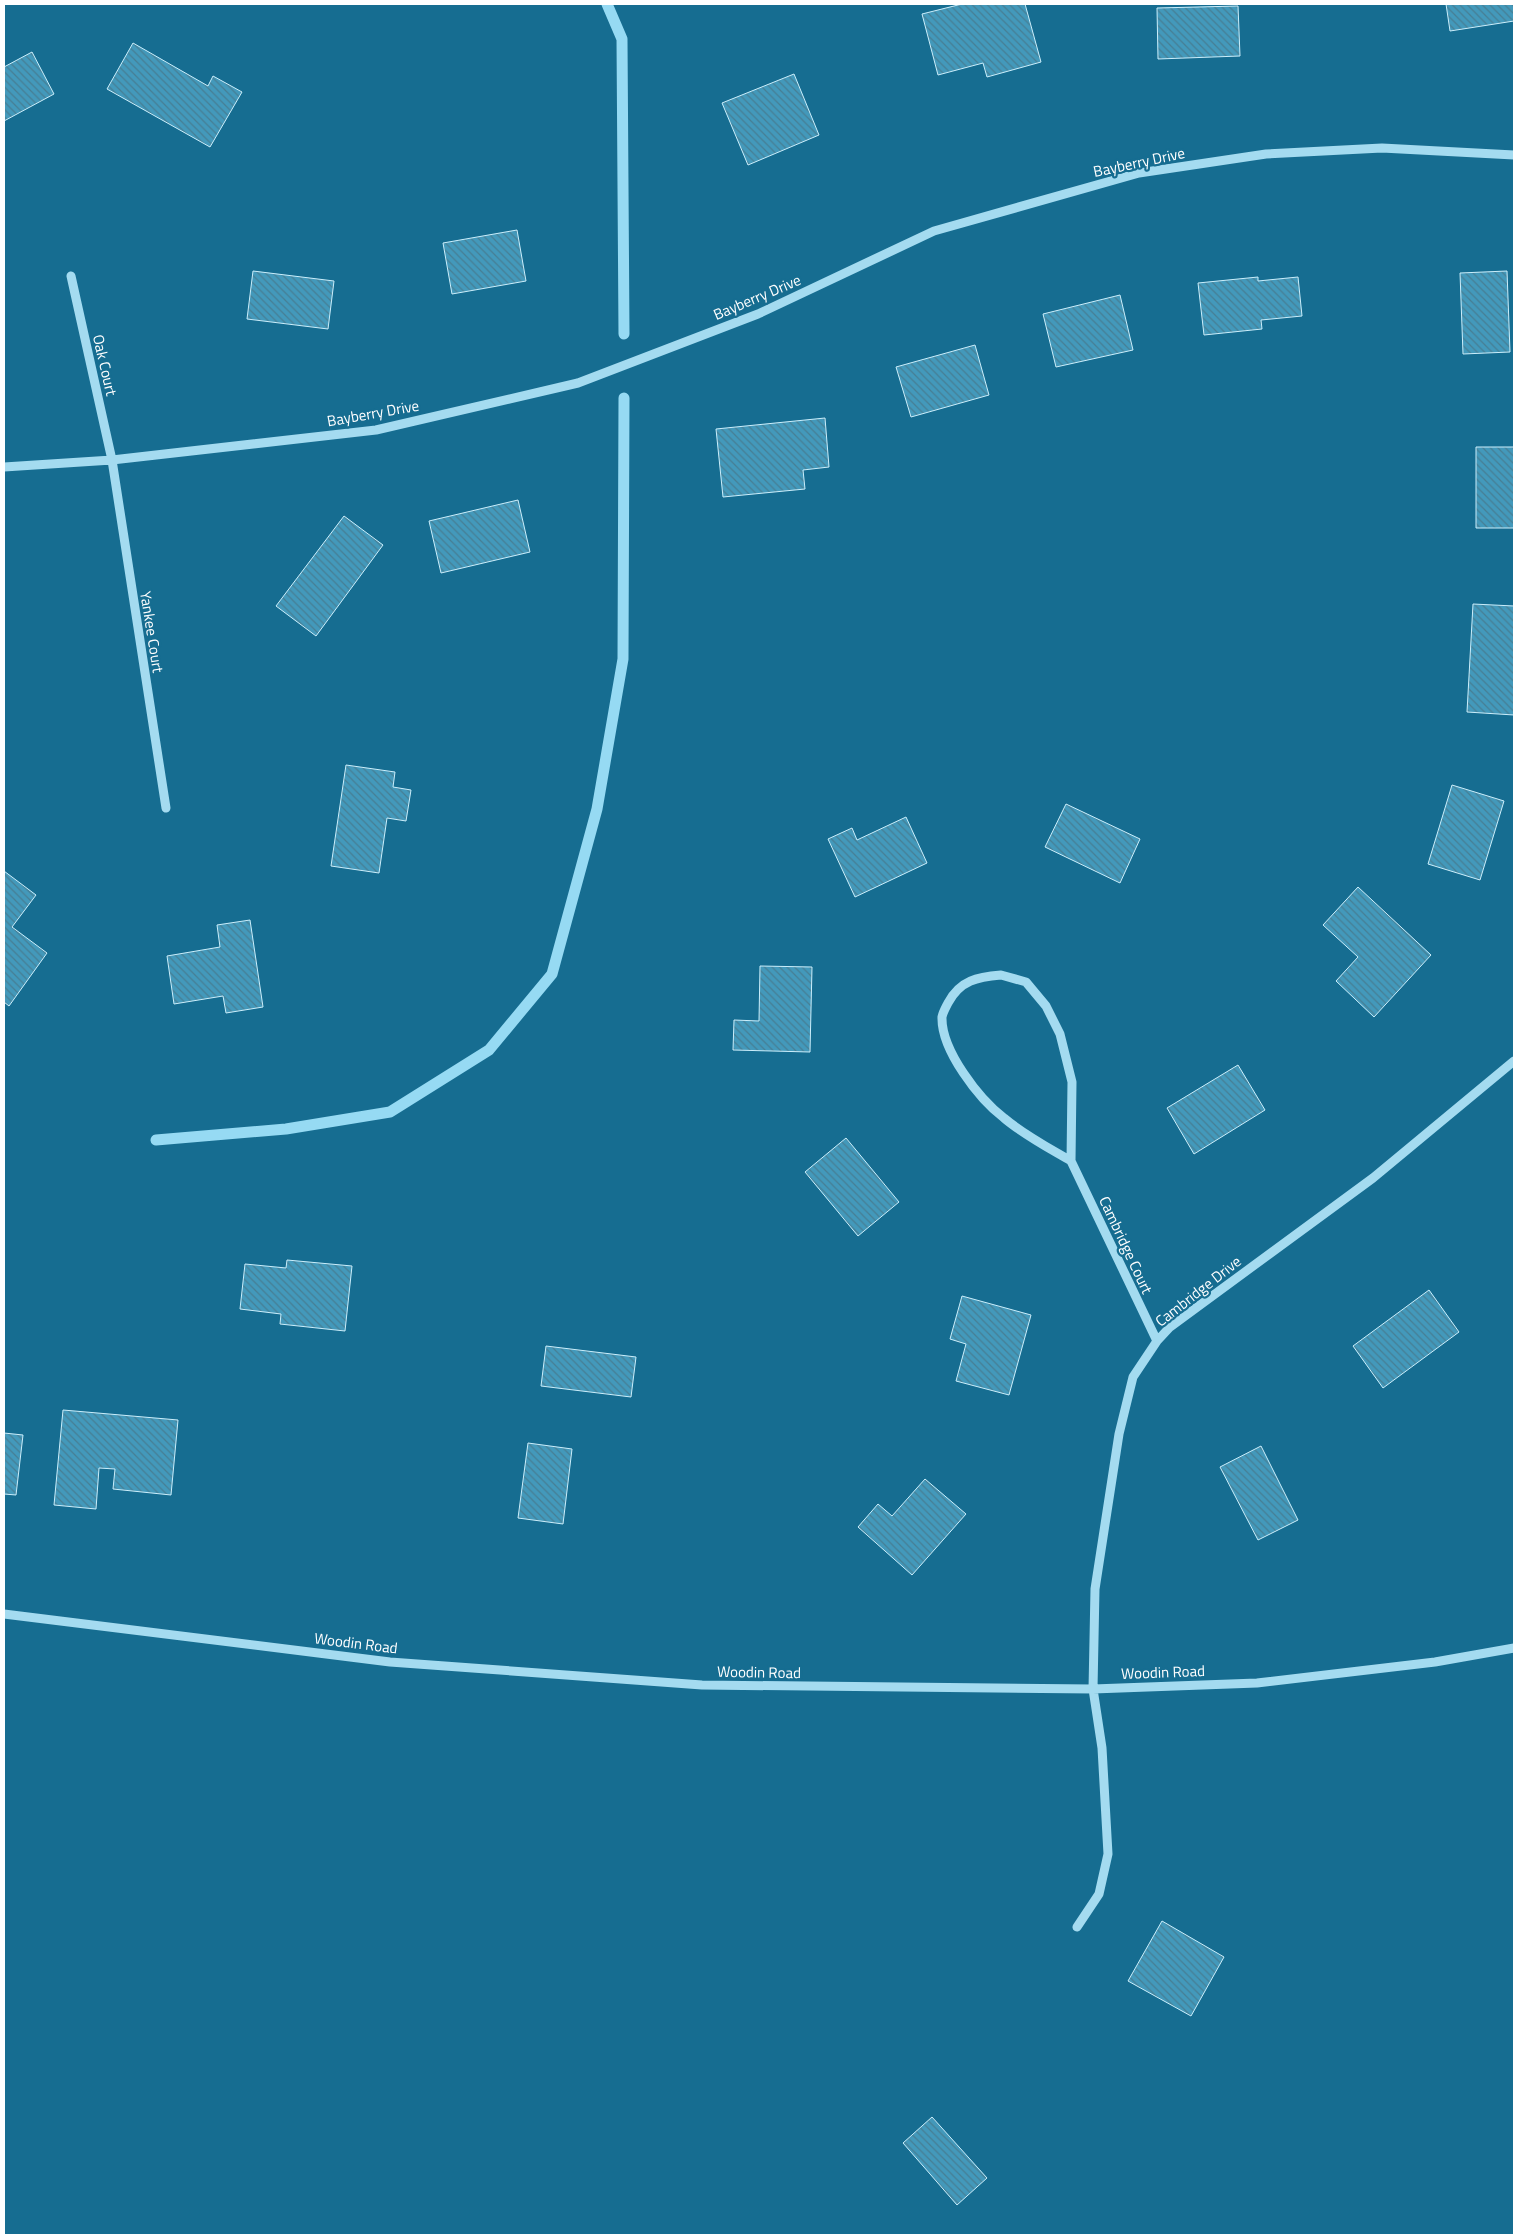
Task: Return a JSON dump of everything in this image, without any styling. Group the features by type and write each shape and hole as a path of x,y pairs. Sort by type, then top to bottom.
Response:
{"street":[{"name":"Bayberry Drive","path":"4,468 112,460 376,430 578,383 758,314 934,231 1139,173 1266,154 1382,148 1514,155"},
{"name":"Oak Court","path":"71,276 112,460"},
{"name":"Yankee Court","path":"112,460 166,808"},
{"name":"Cambridge Court","path":"1071,1161 1003,1118 985,1100 964,1073 946,1042 942,1016 953,994 965,982 979,977 1002,975 1026,982 1046,1006 1060,1034 1072,1082 1071,1161 1157,1341"},
{"name":"Cambridge Drive","path":"1077,1926 1099,1894 1108,1854 1102,1748 1093,1689 1095,1589 1119,1434 1133,1377 1157,1341 1170,1327 1372,1178 1514,1060"},
{"name":"Woodin Road","path":"4,1614 390,1662 702,1685 1093,1689 1257,1683 1436,1662 1514,1648"}],"building":[{"path":"962,4 1025,4 1041,62 987,77 983,63 938,75 922,14"},
{"path":"1446,4 1514,4 1514,21 1450,31"},
{"path":"1238,6 1240,56 1158,59 1157,8"},
{"path":"133,43 208,86 213,76 242,92 210,147 107,89"},
{"path":"32,52 54,94 4,121 4,67"},
{"path":"794,74 819,135 748,165 722,103"},
{"path":"517,230 526,281 452,294 443,243"},
{"path":"253,271 334,281 328,329 247,319"},
{"path":"1507,271 1510,352 1463,354 1460,273"},
{"path":"1258,277 1258,281 1298,277 1302,316 1261,320 1262,329 1204,335 1198,283"},
{"path":"1120,295 1133,350 1056,367 1043,314"},
{"path":"975,345 989,395 911,417 896,367"},
{"path":"825,418 829,467 803,470 805,489 723,497 716,429"},
{"path":"1476,447 1514,447 1514,528 1476,528"},
{"path":"518,500 530,552 441,573 429,521"},
{"path":"344,516 383,545 316,636 276,606"},
{"path":"1473,604 1514,606 1514,715 1467,712"},
{"path":"346,765 395,772 393,787 411,790 406,821 387,818 379,873 331,866"},
{"path":"1452,785 1504,801 1480,880 1428,864"},
{"path":"1066,804 1140,839 1120,883 1045,847"},
{"path":"906,817 927,863 855,897 828,839 852,828 857,840"},
{"path":"4,871 36,895 12,927 47,953 9,1006 4,1002"},
{"path":"1358,887 1431,955 1374,1017 1336,981 1358,957 1323,925"},
{"path":"250,920 263,1007 226,1013 223,996 174,1004 167,956 220,947 217,925"},
{"path":"760,966 812,967 810,1052 733,1050 734,1020 759,1021"},
{"path":"1238,1065 1265,1110 1194,1154 1167,1108"},
{"path":"846,1138 899,1202 858,1236 805,1172"},
{"path":"287,1260 352,1266 345,1331 280,1324 281,1314 240,1309 245,1264 286,1268"},
{"path":"1429,1290 1459,1332 1383,1388 1353,1346"},
{"path":"962,1296 1031,1315 1009,1395 956,1381 966,1344 950,1339"},
{"path":"546,1346 636,1357 631,1397 541,1386"},
{"path":"63,1410 178,1420 171,1495 113,1489 115,1469 99,1468 96,1509 54,1505"},
{"path":"4,1433 23,1435 16,1495 4,1494"},
{"path":"528,1443 572,1449 563,1524 518,1518"},
{"path":"1261,1446 1298,1520 1258,1540 1220,1467"},
{"path":"925,1479 966,1514 912,1575 858,1527 878,1504 892,1516"},
{"path":"1162,1921 1224,1957 1191,2016 1128,1981"},
{"path":"932,2117 987,2178 957,2205 903,2143"}],"waterway":[{"path":"607,4 622,39 624,334"},
{"path":"156,1140 286,1129 390,1112 489,1050 552,974 597,809 623,659 624,398"}]}
